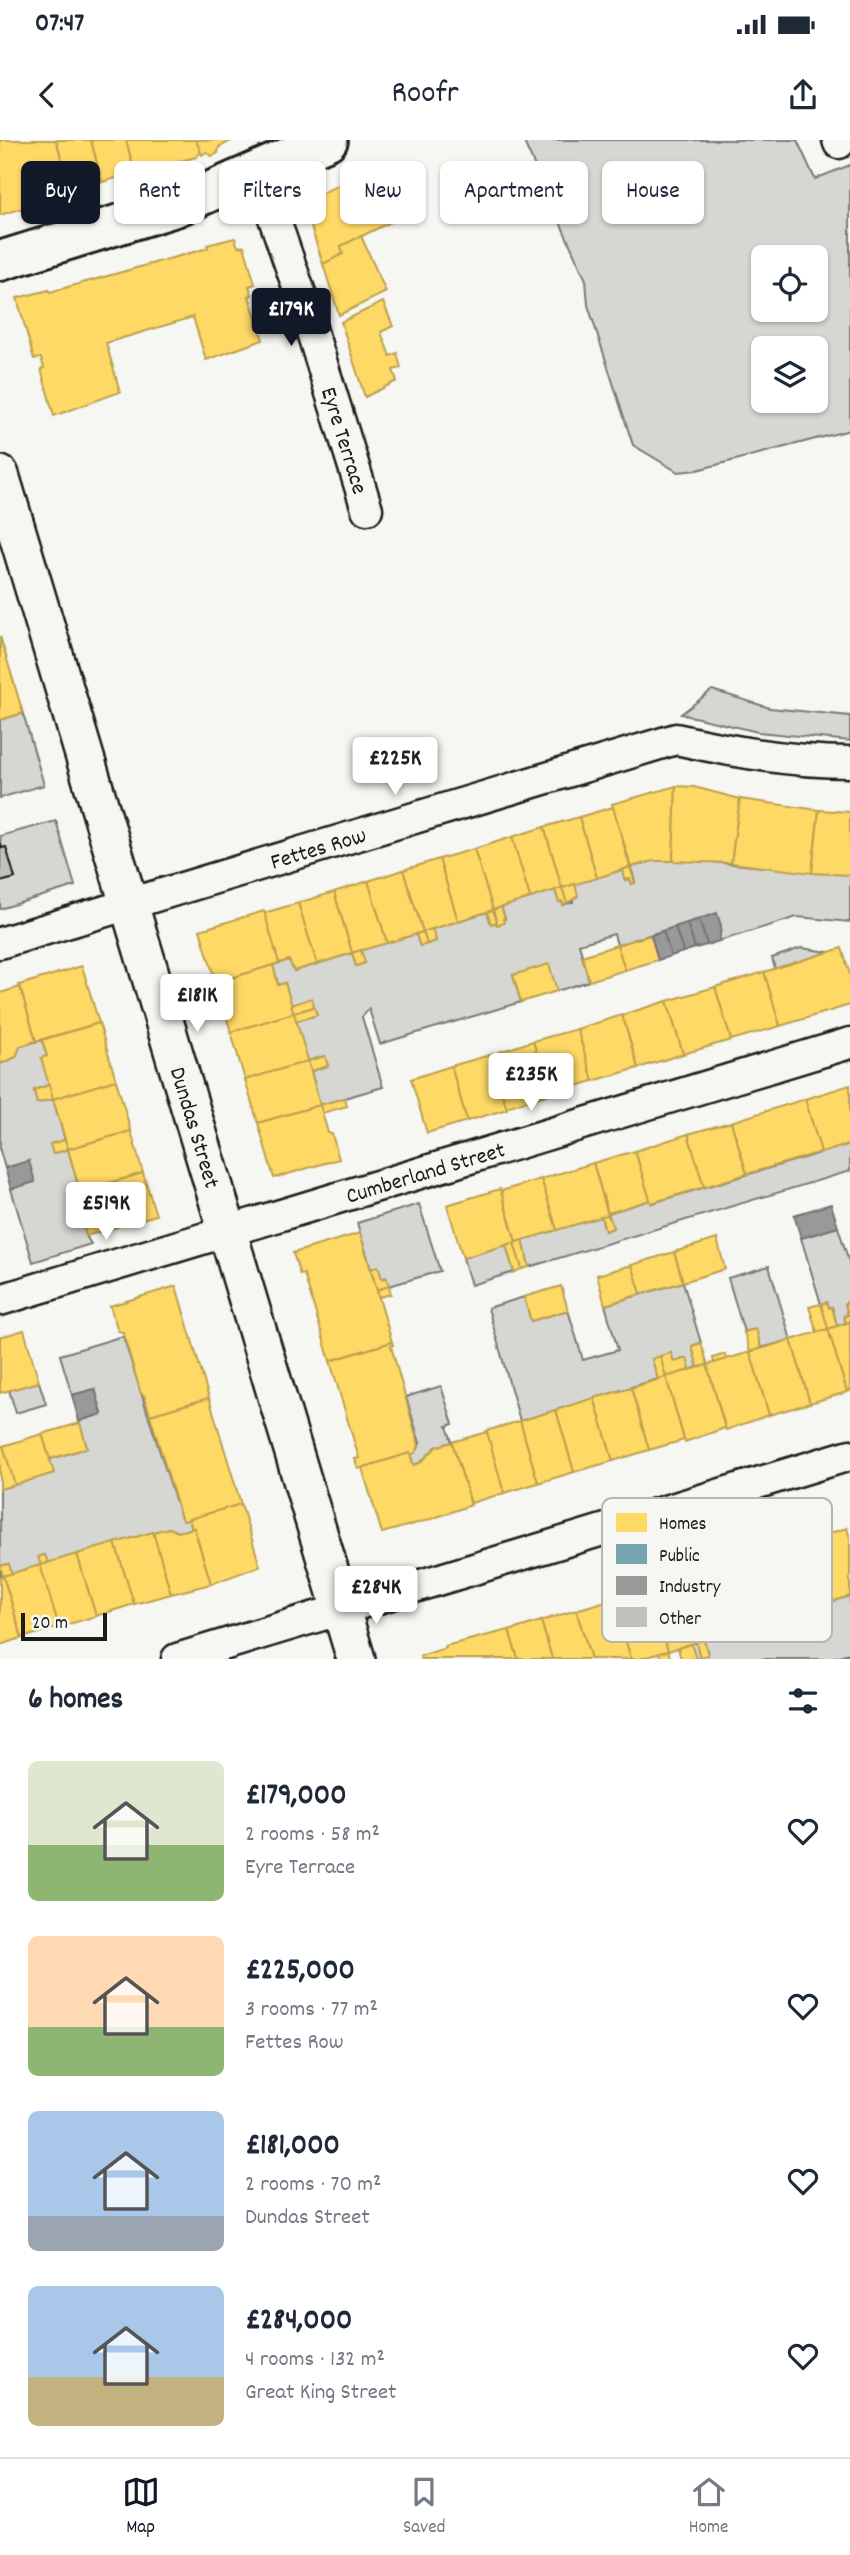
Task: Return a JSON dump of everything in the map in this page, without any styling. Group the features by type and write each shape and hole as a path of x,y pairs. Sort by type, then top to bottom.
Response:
{"main road":[{"path":"280,161 318,142"},
{"path":"0,261 175,207 219,188"}],"street":[{"name":"Eyre Terrace","path":"276,224 367,509"},
{"name":"Dundas Street","path":"0,475 356,1659"},
{"name":"Fettes Row","path":"0,943 676,738 765,756 850,762"},
{"name":"Cumberland Street","path":"0,1300 850,1043"},
{"path":"708,1498 850,1455"},
{"path":"177,1659 602,1530"}],"shaded area":[{"path":"523,140 797,140 815,179 850,165 850,430 697,470 678,472 633,445 588,305 586,280 561,224 588,224 588,161 532,161"},
{"path":"712,690 770,708 850,716 850,741 758,732 681,714"},
{"path":"23,713 44,785 0,798 0,720"},
{"path":"56,821 75,886 0,909 0,882 15,878 2,848 0,836"},
{"path":"653,861 702,861 850,875 850,922 797,917 719,941 721,926 716,914 617,945 614,934 579,944 589,981 557,991 513,975 521,1002 380,1044 369,1009 362,1017 383,1087 320,1105 311,1071 328,1066 325,1056 308,1061 296,1021 316,1015 312,999 291,1005 285,983 278,985 273,965 289,960 294,971 352,953 356,966 364,963 361,950 416,934 420,946 436,941 432,929 487,912 491,923 503,923 505,918 501,907 555,890 559,902 562,901 563,905 573,902 575,884 622,870 625,880 630,879 632,884 635,882 631,867"},
{"path":"801,948 829,952 775,969 772,958"},
{"path":"42,1040 47,1056 49,1085 34,1090 37,1103 53,1099 65,1140 51,1144 53,1153 68,1149 85,1210 86,1236 91,1244 33,1262 11,1189 29,1161 5,1168 0,1151 0,1064 16,1057 20,1046"},
{"path":"850,1144 850,1171 529,1267 523,1240 601,1216 605,1231 613,1228 608,1213 650,1200 652,1203"},
{"path":"419,1204 440,1271 389,1286 386,1278 382,1279 378,1267 371,1269 357,1223"},
{"path":"838,1227 850,1265 850,1301 845,1303 848,1315 844,1316 846,1323 837,1326 832,1307 829,1308 827,1302 821,1304 801,1238"},
{"path":"506,1245 514,1272 471,1285 463,1258"},
{"path":"769,1266 791,1340 761,1348 756,1329 744,1332 728,1278"},
{"path":"683,1282 701,1343 692,1346 698,1367 690,1370 686,1358 674,1362 671,1353 652,1359 658,1379 520,1421 488,1308 524,1297 531,1321 568,1310 583,1360 618,1350 605,1305"},
{"path":"123,1336 181,1518 184,1521 189,1519 192,1529 178,1532 169,1528 48,1563 45,1555 39,1557 41,1565 12,1574 8,1564 0,1566 0,1489 53,1473 50,1459 87,1448 79,1421 102,1414 95,1389 72,1395 60,1355"},
{"path":"39,1382 46,1404 16,1413 9,1390"},
{"path":"441,1386 453,1424 447,1426 452,1442 436,1447 420,1463 413,1465 411,1455 420,1443 406,1397"},
{"path":"850,1596 850,1653 828,1659 696,1659 691,1644 696,1642 700,1657 708,1654 705,1642 832,1642 832,1601"}],"building: Homes":[{"path":"0,140 56,140 62,161 21,161 21,209 0,215"},
{"path":"56,140 91,140 96,161 62,161"},
{"path":"91,140 126,140 132,161 114,161 114,179 102,182 100,161 96,161"},
{"path":"126,140 196,140 201,152 196,157 181,161 132,161"},
{"path":"196,140 233,140 219,147 218,153 212,156 206,152 202,155"},
{"path":"340,184 340,224 387,224 341,246 343,254 323,264 310,224 326,224 326,191"},
{"path":"361,236 386,292 339,315 323,264 343,254 341,246"},
{"path":"235,238 238,247 244,246 255,284 249,286 252,295 249,296 263,340 206,360 193,317 106,343 120,392 54,416 41,369 44,368 41,358 34,359 17,298 49,290 50,292"},
{"path":"383,302 393,326 381,332 390,356 397,353 401,368 393,370 397,381 365,397 341,322"},
{"path":"0,636 23,713 0,720"},
{"path":"676,786 673,861 653,861 631,867 612,804"},
{"path":"676,786 694,787 740,799 731,863 673,861"},
{"path":"740,799 819,810 812,873 731,863"},
{"path":"613,807 630,867 597,878 579,817"},
{"path":"819,810 850,812 850,875 812,873"},
{"path":"579,817 597,878 562,888 544,827"},
{"path":"544,827 562,888 530,898 512,837"},
{"path":"512,837 530,898 493,910 474,849"},
{"path":"474,849 493,910 458,921 439,859"},
{"path":"439,859 458,921 423,932 403,870"},
{"path":"630,867 635,883 632,884 630,879 625,880 622,870"},
{"path":"403,870 423,932 387,943 368,881"},
{"path":"368,881 387,943 352,953 334,892"},
{"path":"575,884 578,896 567,903 562,888"},
{"path":"562,888 567,903 563,905 562,901 559,902 555,890"},
{"path":"334,892 352,953 317,964 298,903"},
{"path":"298,903 317,964 294,971 289,960 279,963 264,913"},
{"path":"501,907 505,919 504,923 497,925 493,910"},
{"path":"493,910 497,922 491,924 487,912"},
{"path":"264,911 279,963 216,983 200,930"},
{"path":"432,929 436,941 427,944 423,932"},
{"path":"423,932 427,944 420,946 416,934"},
{"path":"651,935 658,960 625,970 617,945"},
{"path":"617,945 625,970 589,981 582,956"},
{"path":"842,948 850,975 850,1005 780,1026 764,972"},
{"path":"361,950 365,963 356,966 352,953"},
{"path":"549,964 557,991 521,1002 513,975"},
{"path":"273,965 278,985 285,983 294,1013 231,1032 216,983"},
{"path":"82,966 99,1023 36,1041 19,985"},
{"path":"764,972 780,1026 731,1040 715,987"},
{"path":"20,987 36,1041 20,1046 16,1057 0,1064 0,993"},
{"path":"715,987 731,1040 683,1054 667,1001"},
{"path":"312,998 314,1007 294,1013 291,1005"},
{"path":"667,1001 683,1054 638,1068 622,1015"},
{"path":"314,1007 317,1015 296,1021 294,1013"},
{"path":"294,1013 308,1061 245,1080 231,1032"},
{"path":"622,1015 638,1068 593,1081 577,1029"},
{"path":"99,1023 116,1080 53,1099 41,1058 47,1056 42,1040"},
{"path":"577,1029 593,1081 549,1094 533,1041"},
{"path":"533,1041 549,1094 506,1107 490,1055"},
{"path":"490,1055 507,1109 467,1121 451,1066"},
{"path":"325,1056 328,1066 311,1071 308,1061"},
{"path":"308,1061 320,1105 258,1123 245,1080"},
{"path":"451,1066 467,1121 427,1133 411,1079"},
{"path":"116,1080 131,1131 68,1149 53,1099"},
{"path":"49,1085 53,1099 37,1103 34,1090"},
{"path":"850,1085 850,1144 821,1153 805,1099"},
{"path":"345,1098 347,1106 322,1113 320,1105"},
{"path":"805,1099 821,1152 747,1174 731,1122"},
{"path":"320,1105 339,1159 274,1178 258,1123"},
{"path":"731,1122 747,1174 704,1187 688,1134"},
{"path":"131,1131 143,1173 80,1192 68,1149"},
{"path":"688,1134 704,1187 651,1203 635,1151"},
{"path":"65,1140 68,1149 53,1154 50,1144"},
{"path":"635,1151 650,1200 608,1213 593,1163"},
{"path":"593,1163 608,1215 557,1230 541,1179"},
{"path":"143,1173 156,1215 86,1236 79,1212 85,1210 80,1192"},
{"path":"541,1179 557,1230 516,1242 501,1191"},
{"path":"500,1189 516,1242 463,1258 447,1205"},
{"path":"608,1215 613,1228 605,1231 601,1216"},
{"path":"360,1233 392,1342 330,1361 304,1274 300,1275 293,1253"},
{"path":"717,1239 725,1269 683,1282 674,1252"},
{"path":"523,1240 529,1267 522,1269 514,1243"},
{"path":"514,1243 522,1269 514,1272 506,1245"},
{"path":"674,1252 683,1282 641,1294 632,1265"},
{"path":"632,1265 641,1294 605,1305 597,1275"},
{"path":"378,1266 382,1279 386,1277 389,1286 377,1290 371,1269"},
{"path":"176,1286 209,1398 150,1415 123,1332 118,1331 110,1306"},
{"path":"389,1286 391,1294 379,1297 377,1290"},
{"path":"561,1286 568,1310 531,1321 524,1297"},
{"path":"850,1301 850,1322 846,1323 844,1316 848,1315 845,1303"},
{"path":"827,1302 829,1308 832,1307 837,1326 828,1329 821,1304"},
{"path":"821,1304 828,1329 817,1332 809,1307"},
{"path":"850,1322 850,1391 847,1392 828,1329"},
{"path":"756,1329 761,1348 750,1352 744,1332"},
{"path":"828,1329 847,1392 810,1403 791,1340"},
{"path":"24,1330 39,1382 0,1393 0,1337"},
{"path":"791,1340 810,1403 769,1415 750,1352"},
{"path":"392,1342 419,1446 411,1455 410,1453 358,1469 355,1459 359,1458 330,1361"},
{"path":"701,1343 708,1365 698,1367 692,1346"},
{"path":"750,1352 769,1415 726,1430 707,1365"},
{"path":"671,1353 674,1362 687,1358 690,1370 666,1377 660,1356"},
{"path":"725,1354 726,1359 714,1363 713,1358"},
{"path":"660,1356 666,1377 658,1379 652,1359"},
{"path":"707,1365 725,1428 685,1442 666,1377"},
{"path":"666,1377 684,1440 649,1450 631,1388"},
{"path":"631,1388 649,1450 613,1461 594,1398"},
{"path":"209,1398 241,1504 184,1521 150,1415"},
{"path":"594,1398 613,1461 574,1472 556,1410"},
{"path":"556,1410 574,1472 538,1483 520,1421"},
{"path":"520,1421 538,1483 504,1493 486,1431"},
{"path":"80,1423 87,1448 50,1459 42,1434"},
{"path":"487,1432 504,1493 471,1503 452,1442"},
{"path":"42,1434 54,1473 15,1485 3,1446"},
{"path":"452,1442 471,1505 382,1533 362,1468 410,1453 413,1465 420,1463 436,1447"},
{"path":"0,1446 3,1446 15,1485 0,1489"},
{"path":"241,1504 260,1566 211,1584 189,1519"},
{"path":"169,1528 178,1532 194,1528 211,1584 171,1594 153,1532"},
{"path":"847,1528 850,1539 850,1596 832,1601 832,1532"},
{"path":"153,1532 171,1594 134,1604 115,1543"},
{"path":"115,1543 134,1604 96,1616 77,1554"},
{"path":"77,1554 96,1616 59,1627 40,1565"},
{"path":"45,1555 48,1563 41,1565 38,1557"},
{"path":"9,1564 12,1574 3,1576 0,1566"},
{"path":"40,1565 59,1627 22,1638 3,1576"},
{"path":"3,1576 22,1638 0,1645 0,1577"},
{"path":"602,1602 602,1642 626,1642 631,1659 591,1659 576,1610"},
{"path":"576,1610 591,1659 552,1659 541,1621"},
{"path":"541,1621 552,1659 518,1659 509,1631"},
{"path":"509,1630 518,1659 421,1659 420,1656 446,1648 445,1646"},
{"path":"626,1642 665,1642 668,1651 631,1659"},
{"path":"665,1642 697,1642 668,1651"},
{"path":"696,1642 705,1642 708,1655 700,1657"},
{"path":"691,1644 696,1659 681,1659 678,1648"},
{"path":"668,1651 671,1659 661,1659 659,1653"}],"building: Public":[{"path":"850,1653 850,1659 828,1659 840,1656"}],"building: Industry":[{"path":"717,913 721,926 719,941 707,945 699,919"},
{"path":"699,919 707,945 695,948 687,923"},
{"path":"687,923 695,948 683,952 675,927"},
{"path":"675,927 683,952 671,956 663,931"},
{"path":"663,931 671,956 658,960 651,935"},
{"path":"29,1161 35,1182 11,1189 5,1168"},
{"path":"831,1204 838,1227 801,1238 794,1215"},
{"path":"95,1389 102,1414 79,1421 72,1395"}],"building: Other":[{"path":"0,842 2,848 6,847 15,878 0,882"}]}
